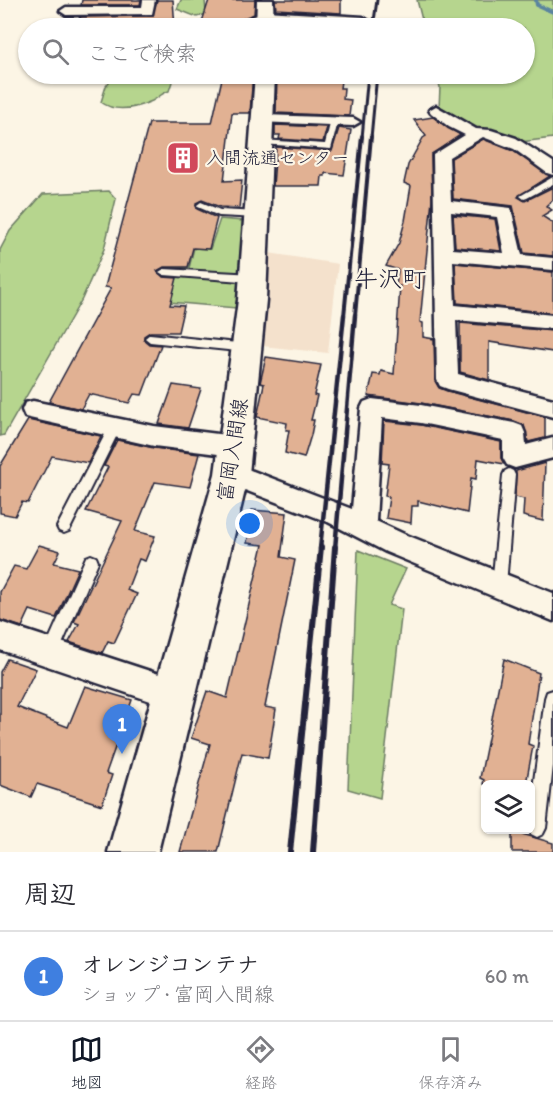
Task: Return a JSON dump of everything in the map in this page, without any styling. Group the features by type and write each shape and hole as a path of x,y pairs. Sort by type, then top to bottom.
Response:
{"main road":[{"name":"富岡入間線","path":"133,852 233,460 254,278 265,84"}],"street":[{"path":"66,11 148,11 149,0"},
{"path":"265,14 324,18"},
{"path":"436,110 454,124 474,134"},
{"path":"263,130 353,122"},
{"path":"553,170 530,152 506,138 481,132 441,154 448,312 448,380 553,408"},
{"path":"443,206 505,212 513,260"},
{"path":"445,254 553,264"},
{"path":"448,312 553,322"},
{"path":"363,525 372,408 421,414 514,433 515,458 553,448"},
{"path":"33,410 154,436 233,460 395,543 553,607"},
{"path":"0,636 174,694"}],"lane":[{"path":"263,130 328,147 334,122"},
{"path":"524,196 553,180"},
{"path":"201,205 219,213 258,215"},
{"path":"164,272 254,278"},
{"path":"150,338 247,348"},
{"path":"64,527 115,428"},
{"path":"498,585 509,475"},
{"path":"51,652 91,562"},
{"path":"537,828 553,698"}],"shaded area":[{"path":"269,253 338,264 328,353 262,346"}],"green space":[{"path":"181,0 205,0 206,14 197,17 177,9"},
{"path":"417,0 553,0 553,138 520,142 493,131 465,126 439,108 439,84 535,84 535,18 422,18"},
{"path":"108,84 171,84 169,91 154,100 126,108 113,107 101,102"},
{"path":"109,191 116,199 104,249 82,299 4,435 0,436 0,250 10,231 43,194"},
{"path":"220,219 243,221 236,308 135,299 154,267 189,268 194,248 210,249"},
{"path":"358,550 406,569 389,605 402,609 380,798 348,789"}],"building":[{"path":"82,0 141,0 140,5 81,5"},
{"path":"157,0 173,0 174,18 79,17 152,16"},
{"path":"209,0 255,0 254,14 246,18 203,18"},
{"path":"275,0 341,0 341,13 276,9"},
{"path":"221,84 252,84 250,113 232,113 224,181 242,180 239,208 220,207 202,200 196,203 197,209 217,218 209,249 193,248 188,267 164,267 157,271 163,277 177,278 170,305 184,306 178,332 150,332 144,336 144,340 149,344 161,345 142,395 134,394 129,403 89,394 81,409 49,402 111,288 105,287 149,123 212,123"},
{"path":"277,84 341,84 340,88 344,88 343,99 351,100 349,116 276,113"},
{"path":"433,117 460,135 431,155 432,199 420,322 423,323 423,337 434,339 435,381 439,388 447,391 545,417 545,438 528,442 524,425 514,421 421,403 368,396 373,374 380,375 381,371 394,374 400,286 396,286 398,270 386,266 399,243 405,221 411,186 404,183 408,165 426,136 414,120"},
{"path":"275,125 327,127 323,142 279,139 280,135 275,135"},
{"path":"339,128 351,130 344,175 325,173 325,176 322,176 321,186 273,186 276,147 332,151"},
{"path":"483,139 513,151 550,176 518,197 525,201 553,187 553,199 546,206 552,210 542,216 553,223 553,256 524,253 513,206 453,199 451,158"},
{"path":"453,215 495,219 501,251 455,247"},
{"path":"455,263 553,272 553,313 457,303"},
{"path":"460,323 553,331 553,352 489,342 489,380 460,372"},
{"path":"266,357 321,365 314,395 317,396 311,420 314,420 304,458 285,453 289,430 286,430 287,423 257,417 264,384 260,383"},
{"path":"173,385 201,389 188,428 159,424"},
{"path":"28,420 101,436 88,463 52,456 28,503 22,502 15,516 0,513 0,466"},
{"path":"384,421 421,425 501,442 501,458 504,464 478,459 476,479 471,478 467,513 418,501 418,506 412,506 411,523 386,518 389,497 385,496 389,464 382,463"},
{"path":"117,440 199,454 190,487 155,482 135,531 155,536 145,561 139,559 127,590 137,594 114,643 108,641 102,653 69,642 79,624 74,622 122,521 86,511 108,467 104,466"},
{"path":"545,463 543,521 523,516 524,499 515,497 516,471"},
{"path":"252,510 287,513 281,557 295,560 265,707 276,709 268,758 242,753 218,852 180,852 210,744 191,738 207,691 227,698 263,545 247,543"},
{"path":"39,545 60,551 54,563 78,569 56,618 30,610 22,627 0,620 0,592 14,566 26,569"},
{"path":"7,659 36,669 17,707 68,727 85,686 132,700 106,773 112,775 102,805 37,784 31,797 0,785 0,672"},
{"path":"504,659 539,673 528,744 533,746 527,780 484,780 480,778"},
{"path":"512,834 522,834 553,843 553,852 512,852"}],"waterway":[{"path":"536,0 537,5 553,12"}],"railway":[{"path":"374,18 377,0"},
{"path":"362,138 367,84"},
{"path":"371,138 376,84"},
{"path":"344,316 362,136"},
{"path":"355,316 371,136"},
{"path":"320,549 344,315"},
{"path":"335,549 355,315"},
{"path":"290,852 321,547"},
{"path":"313,852 335,547"}],"place":[{"name":"入間流通センター","path":"183,158"},
{"name":"オレンジコンテナ","path":"122,754"}],"district":[{"name":"牛沢町","path":"390,278"}]}
